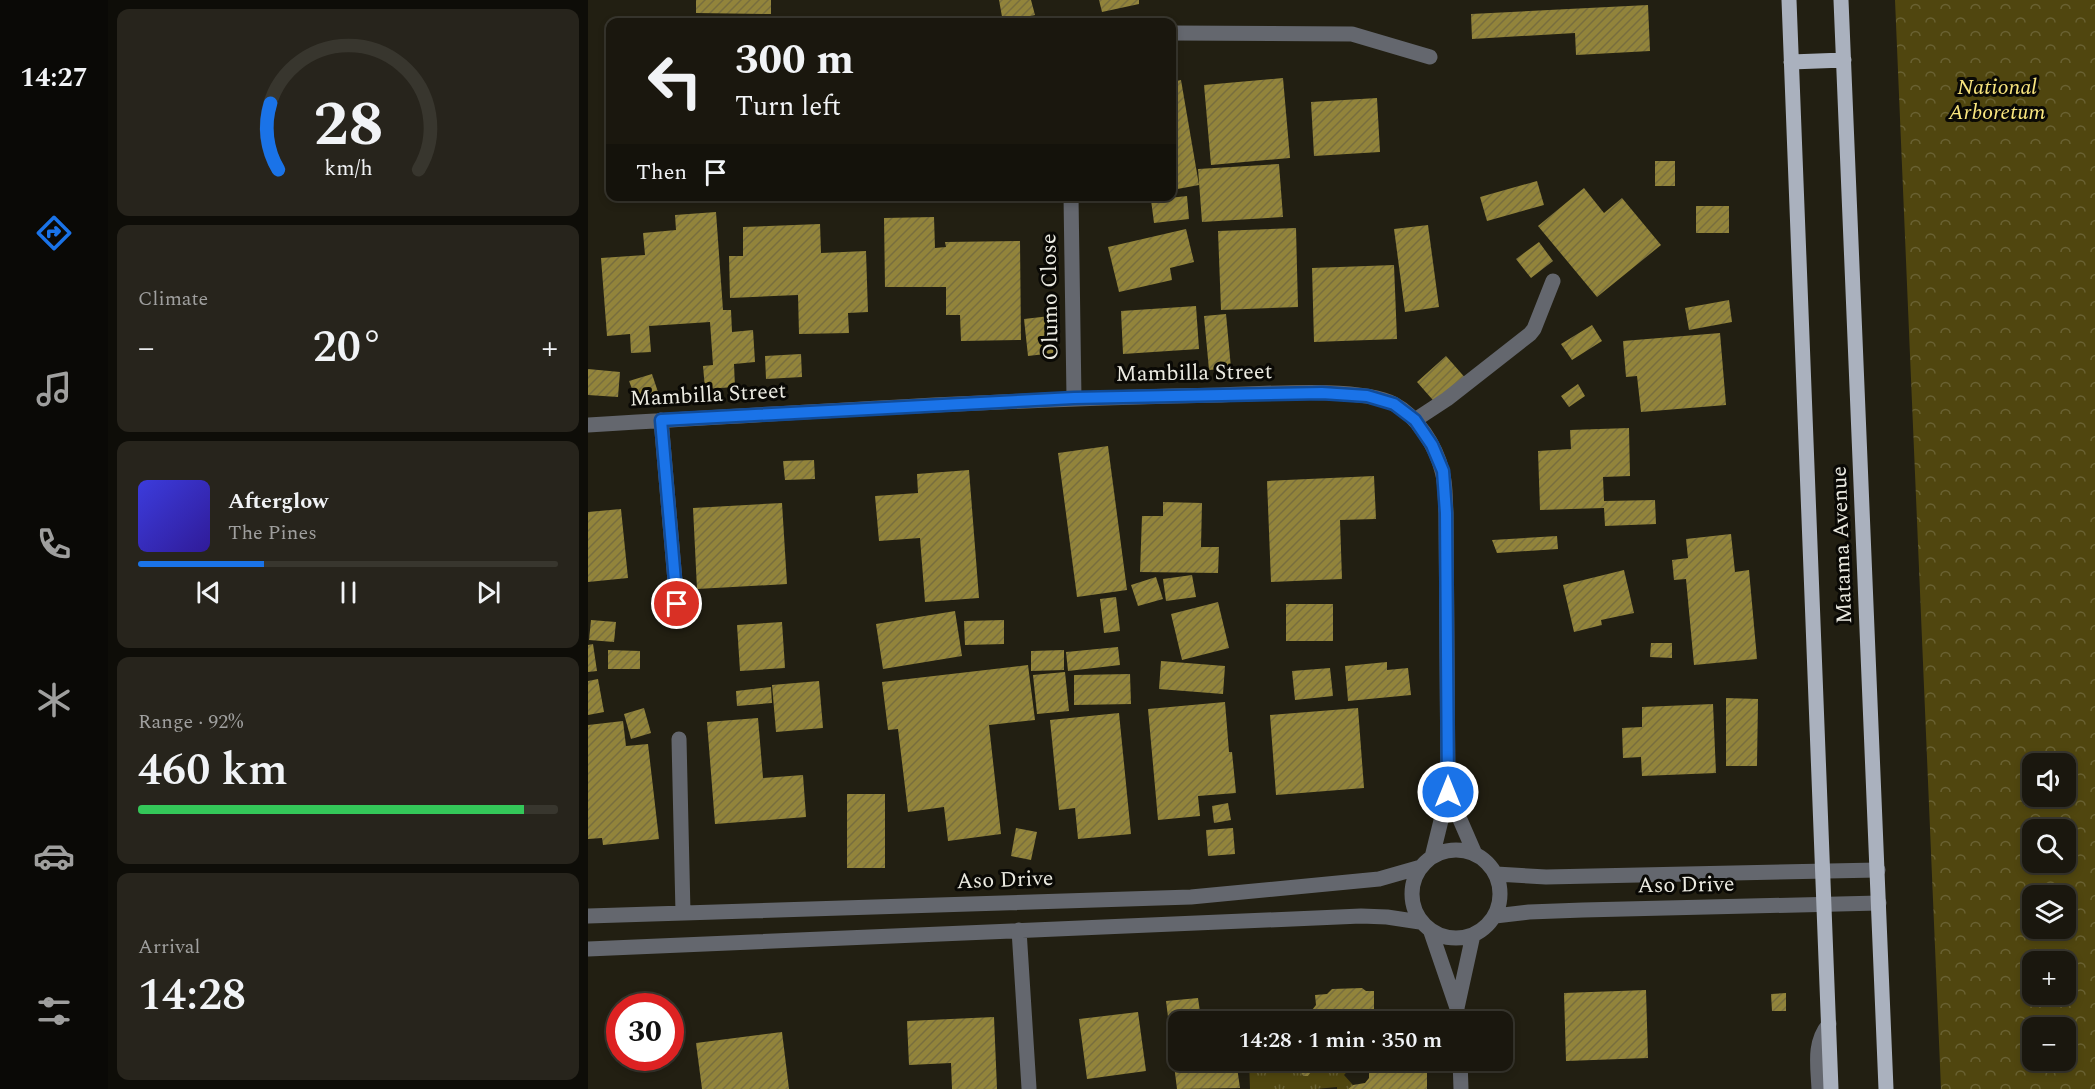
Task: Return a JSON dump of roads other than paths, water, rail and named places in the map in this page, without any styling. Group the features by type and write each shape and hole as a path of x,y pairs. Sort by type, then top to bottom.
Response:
{"main road":[{"name":"Matama Avenue","path":"1789,0 1832,1089"},
{"name":"Matama Avenue","path":"1841,0 1886,1089"},
{"path":"1791,62 1844,60"}],"street":[{"path":"1176,33 1352,34 1430,57"},
{"name":"Olumo Close","path":"1071,201 1074,398"},
{"path":"1415,420 1447,399 1530,334 1553,281"},
{"name":"Mambilla Street","path":"588,425 1074,398 1333,394 1367,396 1394,404 1415,420 1432,445 1443,471 1446,513 1448,792"},
{"path":"661,420 677,604"},
{"path":"679,739 683,913"},
{"path":"1448,792 1475,854"},
{"path":"1448,792 1426,862 1413,880 1411,894 1413,909 1426,927 1457,1011"},
{"path":"588,949 1361,916 1387,917 1426,927 1445,938 1459,939 1486,928 1495,916 1500,902 1500,888 1496,874 1487,862 1475,854 1461,850 1446,851 1426,862"},
{"name":"Aso Drive","path":"588,916 1191,897 1379,879 1426,862"},
{"name":"Aso Drive","path":"1496,874 1546,877 1878,870"},
{"name":"Aso Drive","path":"1495,916 1574,910 1879,903"},
{"path":"1019,930 1029,1088"},
{"path":"1459,1011 1473,935"},
{"path":"1819,1089 1818,1045 1822,1033 1829,1024"},
{"path":"1460,1071 1461,1089"}],"park label":[{"name":"National Arboretum","path":"1997,100"}]}
